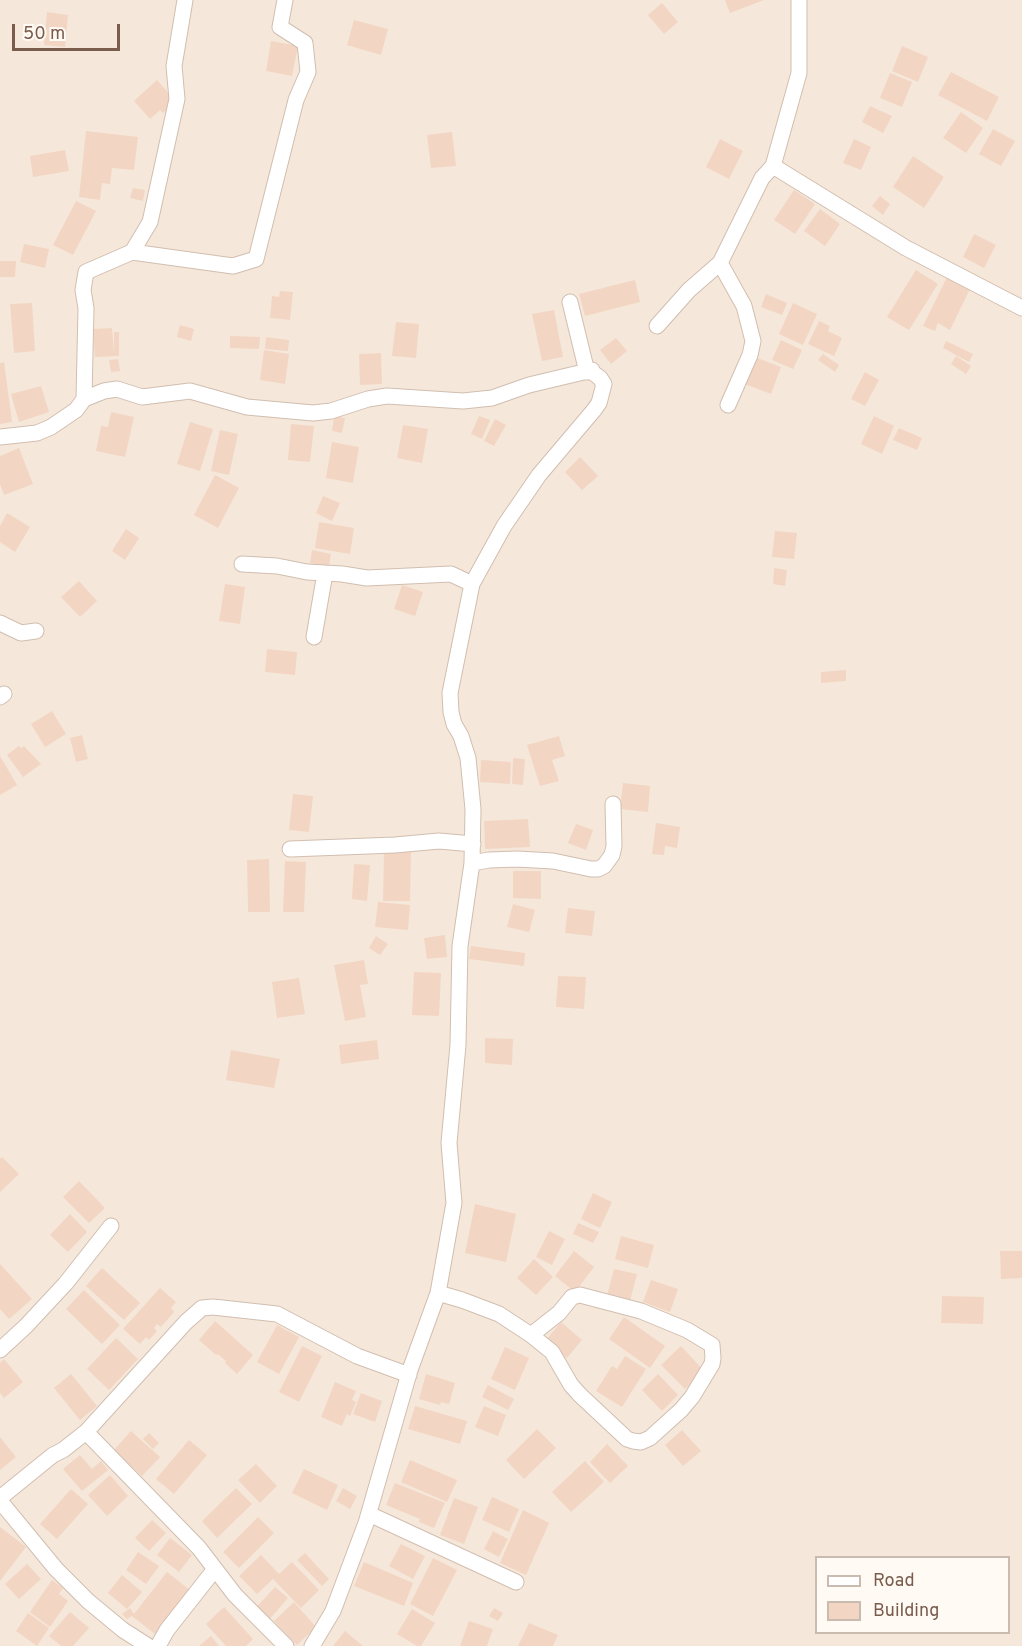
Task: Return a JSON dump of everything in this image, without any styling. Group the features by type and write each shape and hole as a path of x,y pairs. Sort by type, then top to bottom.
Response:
{"street":[{"path":"132,252 150,222 177,99 174,66 185,0"},
{"path":"84,399 86,308 83,290 86,272 132,252 232,266 256,259 296,100 308,72 305,43 280,27 285,0"},
{"path":"657,327 689,290 720,262 762,178 773,166 799,73 800,0"},
{"path":"773,166 906,248 1022,308"},
{"path":"720,262 744,306 753,341 750,355 728,405"},
{"path":"570,302 587,372"},
{"path":"0,437 37,432 51,427 76,410 87,396 117,389 142,397 190,391 247,407 313,412 331,411 368,399 387,396 463,401 492,398 529,385 592,370 604,384 599,403 539,475 504,526 472,584 450,693 454,724 461,736 468,758 473,809 472,863 460,946 458,1045 449,1143 454,1203 438,1293 409,1375 369,1514 333,1611 312,1646"},
{"path":"242,564 277,566 307,572 367,578 451,574 472,584"},
{"path":"314,638 325,573"},
{"path":"0,623 21,633 36,631"},
{"path":"472,863 517,859 553,861 591,868 604,866 609,862 614,846 613,804"},
{"path":"290,849 439,841 473,844"},
{"path":"0,1350 66,1283 111,1226"},
{"path":"438,1293 499,1314 531,1335 552,1352 571,1385 580,1395 627,1439 637,1442 650,1438 681,1410 692,1397 712,1364 713,1358 712,1345 687,1330 641,1311 580,1295 572,1297 559,1313 531,1335"},
{"path":"148,1646 123,1630 88,1601 1,1505 53,1455 86,1432 186,1322 202,1308 213,1307 277,1314 357,1356 409,1375"},
{"path":"86,1432 199,1548 235,1595 286,1646"},
{"path":"369,1514 516,1582"},
{"path":"158,1646 167,1630 215,1569"}],"shaded area":[{"path":"0,0 1022,0 1022,1646 0,1646"}],"building":[{"path":"725,0 764,0 730,13"},
{"path":"662,3 678,22 664,34 648,15"},
{"path":"47,12 68,15 65,47 44,45"},
{"path":"354,20 388,29 381,55 347,45"},
{"path":"271,41 298,46 292,76 266,71"},
{"path":"902,46 928,57 918,82 892,71"},
{"path":"951,72 999,97 987,121 938,95"},
{"path":"890,73 912,82 902,107 880,98"},
{"path":"157,80 173,98 172,106 163,113 160,110 150,119 134,101"},
{"path":"870,106 892,116 883,133 862,122"},
{"path":"961,112 983,128 966,153 943,138"},
{"path":"993,129 1015,141 1001,166 979,154"},
{"path":"86,131 138,137 134,170 112,168 110,184 102,183 100,200 79,197"},
{"path":"452,132 456,166 431,168 427,135"},
{"path":"720,139 743,151 729,179 706,167"},
{"path":"854,139 871,147 861,170 843,163"},
{"path":"65,150 69,171 33,177 30,156"},
{"path":"913,156 944,177 924,208 893,187"},
{"path":"133,188 145,190 143,201 130,198"},
{"path":"794,190 815,204 795,234 774,220"},
{"path":"880,196 890,204 883,215 872,206"},
{"path":"76,201 96,211 73,255 53,245"},
{"path":"820,209 840,224 825,246 804,231"},
{"path":"974,234 996,245 984,268 963,257"},
{"path":"24,244 49,249 45,268 20,262"},
{"path":"0,261 16,261 15,277 0,277"},
{"path":"916,270 938,284 909,330 887,317"},
{"path":"947,277 970,289 950,330 938,323 935,331 923,326"},
{"path":"635,280 640,302 585,316 579,294"},
{"path":"280,291 293,292 290,320 270,318 272,296 279,297"},
{"path":"766,294 787,303 782,315 761,307"},
{"path":"32,303 35,351 14,353 10,304"},
{"path":"793,303 817,314 803,345 779,334"},
{"path":"554,310 563,357 542,361 532,314"},
{"path":"819,321 830,326 828,331 842,338 834,356 808,344"},
{"path":"396,322 419,324 416,358 392,356"},
{"path":"180,325 194,329 191,341 177,337"},
{"path":"112,328 114,353 114,332 119,332 119,356 95,357 93,329"},
{"path":"230,336 260,337 259,349 230,348"},
{"path":"266,337 289,340 288,351 265,349"},
{"path":"616,338 627,351 611,364 600,350"},
{"path":"781,340 802,350 793,369 772,360"},
{"path":"946,341 973,354 969,362 943,348"},
{"path":"264,350 289,354 285,384 260,380"},
{"path":"381,353 382,384 360,385 359,354"},
{"path":"823,354 839,365 835,372 818,360"},
{"path":"752,356 781,367 771,394 742,383"},
{"path":"956,356 971,366 966,374 951,364"},
{"path":"118,359 120,371 111,372 109,360"},
{"path":"4,362 12,422 0,424 0,363"},
{"path":"865,372 879,380 865,406 851,399"},
{"path":"41,386 49,412 19,422 11,394"},
{"path":"111,412 134,417 125,457 96,451 101,426 108,427"},
{"path":"334,416 345,418 342,433 332,431"},
{"path":"479,416 490,420 482,439 471,434"},
{"path":"874,416 894,426 882,454 861,444"},
{"path":"495,419 506,425 494,446 484,441"},
{"path":"190,422 213,429 200,471 177,464"},
{"path":"291,424 314,426 310,462 288,460"},
{"path":"403,425 428,429 422,463 397,458"},
{"path":"899,428 922,438 917,450 893,440"},
{"path":"220,430 238,434 229,475 211,471"},
{"path":"332,442 359,447 353,483 326,478"},
{"path":"19,448 33,484 4,495 0,484 0,456"},
{"path":"580,457 598,476 582,490 565,472"},
{"path":"215,475 239,488 218,528 194,515"},
{"path":"323,496 340,503 332,521 316,513"},
{"path":"7,513 30,527 15,552 0,542 0,526"},
{"path":"319,522 354,528 350,554 315,548"},
{"path":"126,529 139,538 125,560 112,551"},
{"path":"775,531 797,533 794,559 772,557"},
{"path":"312,550 331,554 329,566 310,563"},
{"path":"774,568 787,570 785,586 773,584"},
{"path":"79,581 97,601 80,617 61,597"},
{"path":"225,584 245,587 240,624 219,621"},
{"path":"402,585 423,592 415,616 394,609"},
{"path":"267,649 297,652 295,675 265,672"},
{"path":"846,670 846,681 821,683 821,672"},
{"path":"52,711 66,734 45,747 31,724"},
{"path":"82,735 88,759 76,762 70,738"},
{"path":"559,736 565,756 552,760 559,781 540,786 527,745"},
{"path":"19,746 21,748 24,746 41,764 23,777 7,755"},
{"path":"0,756 17,785 0,795"},
{"path":"513,758 525,759 523,785 512,784"},
{"path":"481,760 511,762 510,784 480,782"},
{"path":"623,783 650,786 648,812 620,809"},
{"path":"293,794 313,796 309,832 289,830"},
{"path":"528,819 530,847 485,849 484,821"},
{"path":"656,823 680,827 677,848 665,846 664,855 652,854"},
{"path":"576,824 593,830 586,850 568,843"},
{"path":"384,851 411,852 410,901 383,901"},
{"path":"269,859 270,912 248,912 247,860"},
{"path":"285,861 306,862 304,912 283,912"},
{"path":"354,864 370,865 367,901 352,899"},
{"path":"513,871 541,871 541,899 513,898"},
{"path":"378,902 410,905 408,930 375,927"},
{"path":"513,904 535,910 529,932 507,927"},
{"path":"568,908 595,911 592,936 565,933"},
{"path":"445,935 447,957 427,959 424,938"},
{"path":"376,936 388,944 380,955 369,948"},
{"path":"471,946 525,953 524,966 469,959"},
{"path":"364,960 368,984 360,985 366,1017 345,1021 334,965"},
{"path":"414,972 441,973 439,1016 412,1015"},
{"path":"558,976 586,977 584,1009 556,1007"},
{"path":"299,978 305,1014 277,1018 272,982"},
{"path":"485,1038 513,1039 512,1065 485,1063"},
{"path":"377,1040 379,1059 341,1064 339,1045"},
{"path":"231,1050 280,1059 274,1088 226,1080"},
{"path":"2,1157 19,1174 0,1192 0,1159"},
{"path":"79,1181 105,1208 89,1223 63,1197"},
{"path":"593,1193 612,1202 600,1228 581,1219"},
{"path":"475,1204 516,1214 506,1262 465,1253"},
{"path":"70,1214 87,1232 68,1252 50,1235"},
{"path":"578,1223 599,1232 593,1243 573,1234"},
{"path":"549,1231 565,1239 552,1265 536,1257"},
{"path":"621,1236 654,1245 648,1268 615,1259"},
{"path":"574,1251 594,1267 575,1292 555,1276"},
{"path":"1000,1251 1022,1251 1022,1278 1001,1279"},
{"path":"534,1259 553,1277 536,1295 517,1278"},
{"path":"0,1264 32,1299 9,1319 0,1309"},
{"path":"102,1268 140,1303 124,1320 86,1286"},
{"path":"614,1269 637,1274 630,1301 607,1296"},
{"path":"651,1280 678,1289 670,1312 643,1302"},
{"path":"160,1288 176,1302 171,1308 174,1312 161,1327 157,1324 154,1328 157,1331 149,1340 146,1337 140,1344 123,1329"},
{"path":"84,1290 120,1325 102,1344 66,1309"},
{"path":"942,1296 984,1297 983,1324 941,1323"},
{"path":"624,1317 665,1346 650,1368 609,1339"},
{"path":"215,1321 253,1355 237,1374 225,1363 226,1361 199,1340"},
{"path":"561,1322 582,1340 567,1358 546,1340"},
{"path":"277,1325 299,1337 279,1374 257,1362"},
{"path":"116,1338 138,1359 109,1390 87,1369"},
{"path":"302,1346 322,1356 299,1402 279,1392"},
{"path":"681,1346 704,1371 685,1389 661,1365"},
{"path":"505,1347 529,1358 515,1390 491,1379"},
{"path":"625,1356 646,1369 622,1407 596,1391 612,1366 617,1369"},
{"path":"4,1359 23,1382 4,1398 0,1393 0,1363"},
{"path":"71,1374 97,1406 80,1420 54,1388"},
{"path":"426,1374 455,1383 449,1404 441,1402 440,1405 419,1399"},
{"path":"658,1374 678,1395 662,1411 642,1390"},
{"path":"335,1382 356,1391 352,1400 356,1402 350,1416 347,1414 342,1426 321,1417"},
{"path":"488,1385 514,1399 508,1410 482,1397"},
{"path":"361,1393 382,1401 375,1422 353,1414"},
{"path":"415,1406 467,1421 460,1444 408,1429"},
{"path":"484,1406 506,1415 498,1436 475,1427"},
{"path":"537,1429 556,1448 524,1479 506,1460"},
{"path":"682,1430 701,1451 683,1466 665,1445"},
{"path":"131,1431 160,1457 142,1476 114,1450"},
{"path":"149,1433 159,1443 153,1449 143,1439"},
{"path":"0,1437 16,1457 0,1470"},
{"path":"189,1440 207,1455 174,1494 156,1479"},
{"path":"607,1444 628,1466 610,1483 590,1462"},
{"path":"80,1455 92,1469 101,1461 108,1470 82,1491 63,1469"},
{"path":"410,1460 457,1480 447,1502 401,1482"},
{"path":"585,1461 604,1482 571,1512 552,1492"},
{"path":"256,1464 277,1486 260,1503 238,1480"},
{"path":"304,1469 338,1485 327,1510 292,1493"},
{"path":"110,1475 128,1496 107,1516 88,1495"},
{"path":"395,1483 445,1503 434,1528 419,1522 420,1519 386,1505"},
{"path":"236,1488 252,1504 217,1538 202,1521"},
{"path":"343,1488 357,1496 350,1509 336,1501"},
{"path":"71,1489 88,1504 57,1539 40,1524"},
{"path":"492,1497 519,1509 509,1532 482,1520"},
{"path":"454,1498 478,1507 464,1544 440,1535"},
{"path":"523,1510 549,1523 526,1575 500,1563"},
{"path":"258,1517 274,1533 239,1568 223,1552"},
{"path":"152,1520 166,1533 149,1551 135,1538"},
{"path":"0,1527 26,1547 0,1581"},
{"path":"493,1531 508,1539 499,1557 484,1549"},
{"path":"170,1538 192,1555 179,1572 157,1555"},
{"path":"401,1544 425,1556 413,1579 389,1566"},
{"path":"138,1552 159,1566 146,1584 126,1570"},
{"path":"305,1553 329,1579 322,1586 297,1560"},
{"path":"261,1555 279,1574 292,1562 319,1590 301,1608 273,1579 257,1594 239,1576"},
{"path":"433,1558 457,1570 433,1616 410,1604"},
{"path":"364,1562 413,1583 404,1606 354,1586"},
{"path":"27,1564 41,1579 19,1599 5,1584"},
{"path":"167,1572 190,1590 155,1634 132,1616 127,1619 122,1614 130,1608 134,1614"},
{"path":"122,1575 142,1592 127,1609 108,1593"},
{"path":"52,1580 63,1588 59,1594 68,1601 50,1627 30,1612"},
{"path":"275,1587 288,1598 267,1622 254,1610"},
{"path":"294,1602 316,1627 297,1645 274,1621"},
{"path":"224,1607 253,1639 246,1646 226,1646 206,1624"},
{"path":"494,1608 503,1613 498,1621 489,1616"},
{"path":"412,1609 435,1623 421,1646 397,1634"},
{"path":"70,1612 89,1628 73,1646 61,1646 49,1636"},
{"path":"28,1613 49,1628 37,1646 16,1631"},
{"path":"469,1621 493,1629 487,1646 460,1646"},
{"path":"529,1623 558,1635 553,1646 518,1646"},
{"path":"345,1631 363,1646 333,1646"},
{"path":"211,1636 219,1646 199,1646"}]}
